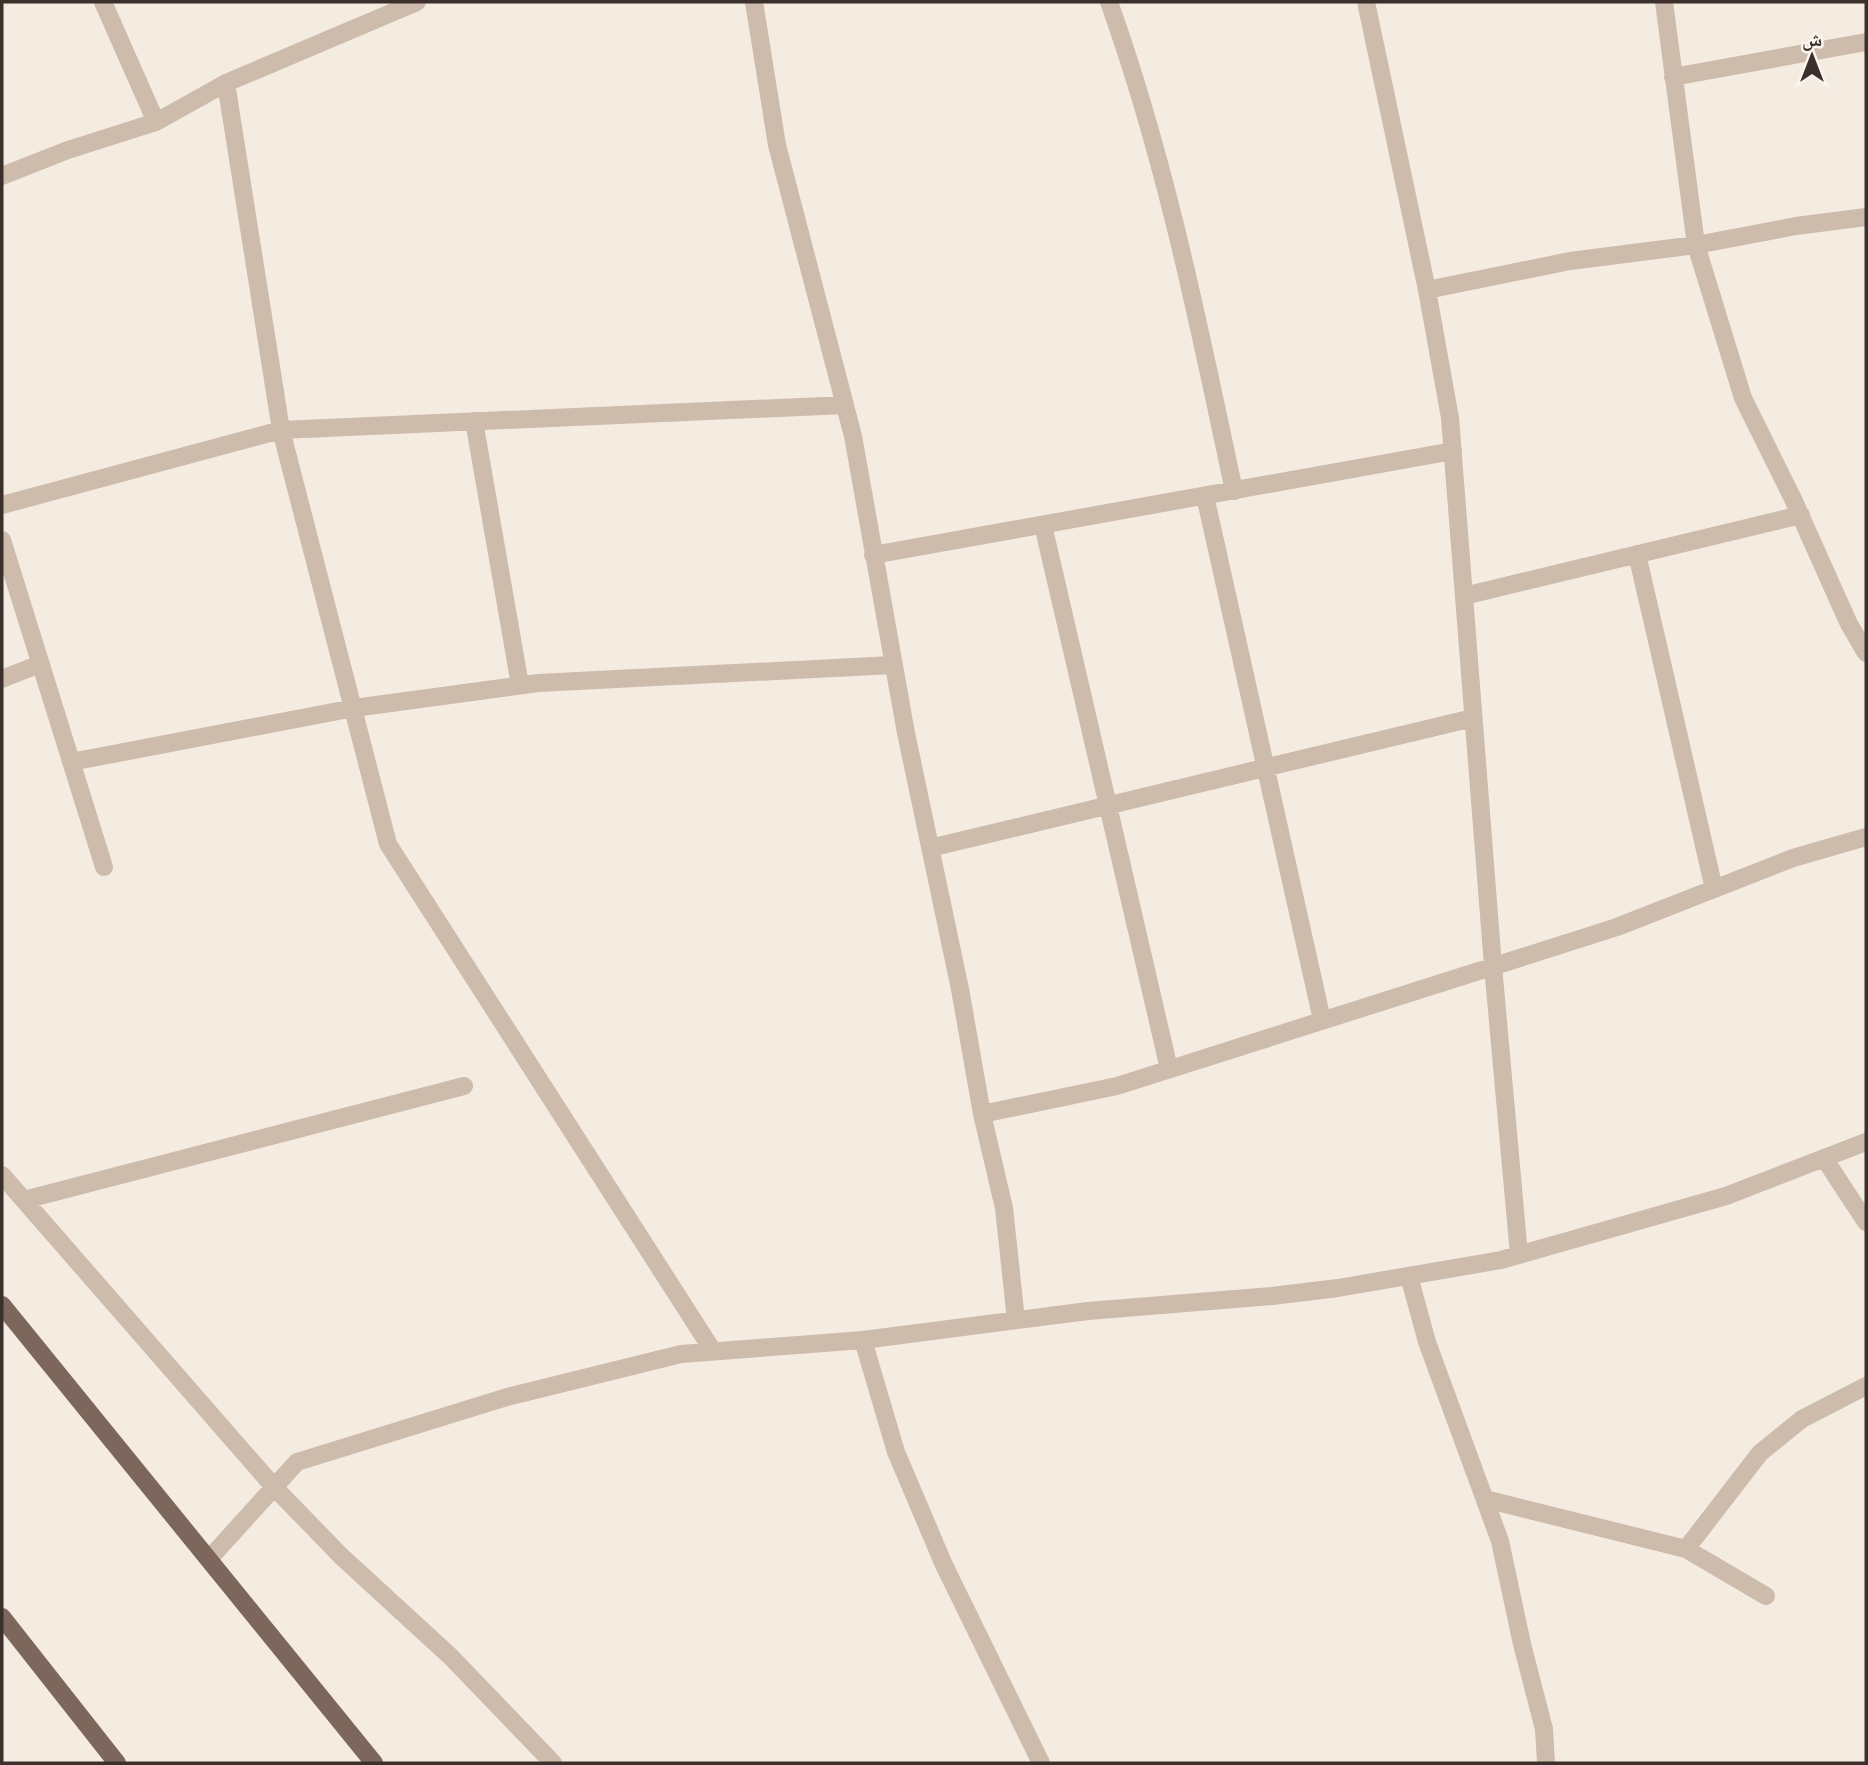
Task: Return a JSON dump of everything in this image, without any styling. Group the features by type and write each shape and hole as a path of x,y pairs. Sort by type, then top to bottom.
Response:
{"main road":[{"path":"5,1312 373,1763"},
{"path":"2,1617 117,1763"}],"street":[{"path":"103,2 156,122"},
{"path":"2,176 68,150 156,122 226,83 417,2"},
{"path":"754,2 777,145 853,436 893,665 960,989 982,1114 1004,1208 1016,1320"},
{"path":"1109,2 1137,79 1181,242 1234,491"},
{"path":"1366,2 1427,290 1450,418 1518,1255"},
{"path":"1664,2 1696,246 1743,398 1801,515 1849,624 1866,653"},
{"path":"1673,76 1866,42"},
{"path":"226,83 281,430 388,844 713,1351"},
{"path":"1427,290 1570,261 1696,246 1796,226 1866,217"},
{"path":"2,505 281,430 845,405"},
{"path":"474,421 520,685"},
{"path":"873,555 1453,451"},
{"path":"1205,496 1322,1020"},
{"path":"1464,596 1801,515"},
{"path":"1042,525 1169,1069"},
{"path":"2,540 104,867"},
{"path":"1637,554 1714,889"},
{"path":"2,679 40,664"},
{"path":"71,762 354,708 520,685 893,665"},
{"path":"930,848 1474,718"},
{"path":"982,1114 1117,1086 1617,927 1793,858 1866,837"},
{"path":"24,1200 464,1086"},
{"path":"208,1559 296,1462 507,1397 681,1354 863,1340 1088,1311 1338,1289 1409,1276 1518,1255 1726,1196 1866,1142"},
{"path":"1824,1158 1866,1223"},
{"path":"2,1175 274,1487 341,1556 451,1657 553,1763"},
{"path":"1409,1276 1427,1342 1500,1541 1544,1729 1546,1763"},
{"path":"863,1340 896,1452 944,1566 1041,1763"},
{"path":"1686,1549 1760,1453 1802,1419 1866,1386"},
{"path":"1485,1499 1686,1549 1766,1596"}]}
